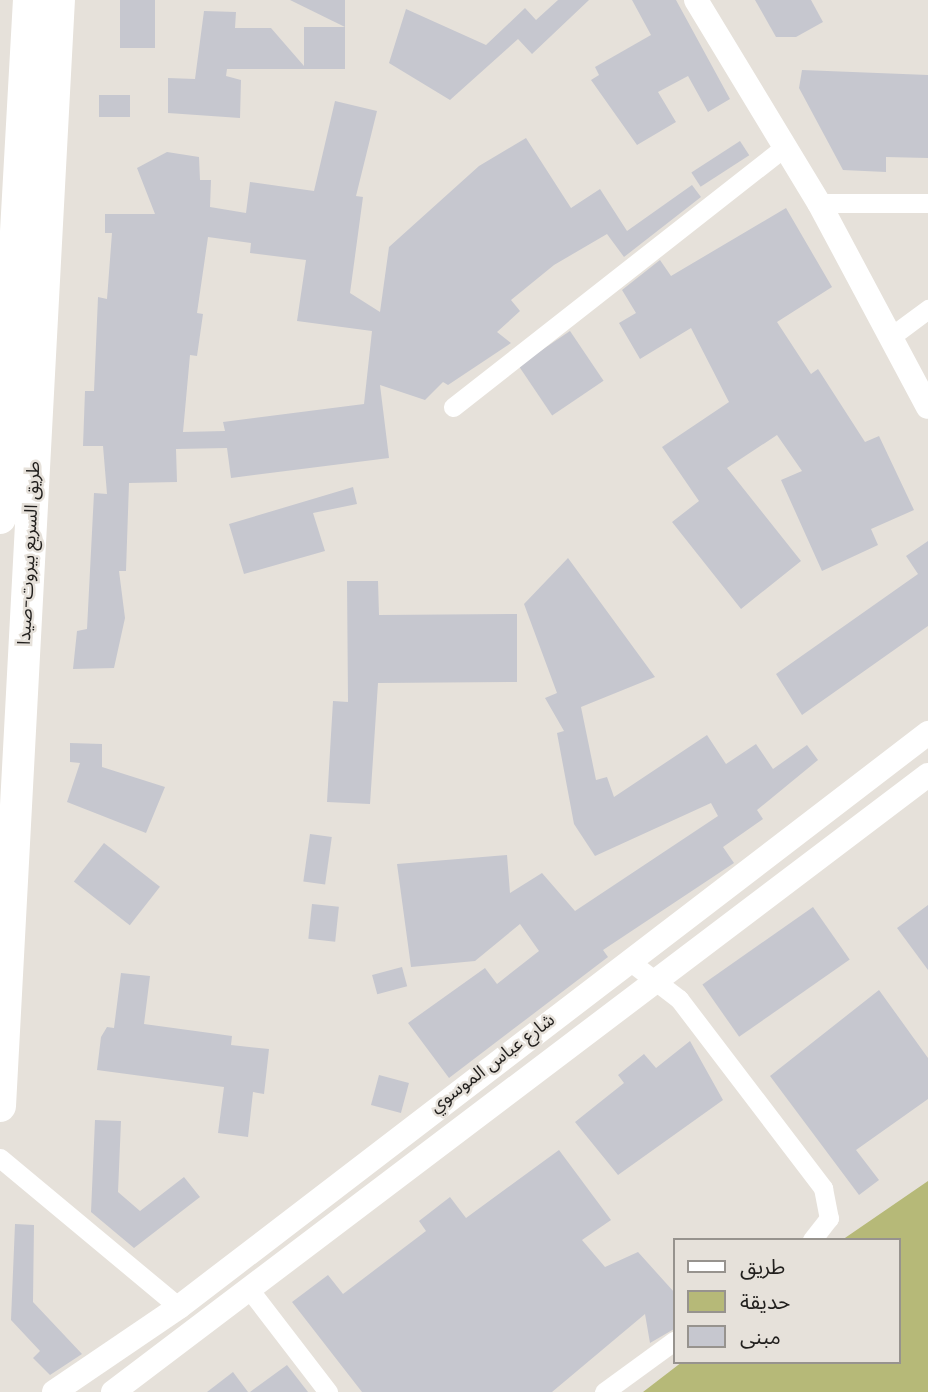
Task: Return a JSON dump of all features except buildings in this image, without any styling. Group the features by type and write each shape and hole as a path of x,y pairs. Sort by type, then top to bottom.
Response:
{"highway":[{"name":"طريق السريع بيروت-صيدا","path":"0,518 10,155 29,0"},
{"name":"طريق السريع بيروت-صيدا","path":"0,1106 59,0"}],"street":[{"path":"696,0 819,203 893,335 928,407"},
{"path":"453,407 784,147"},
{"path":"10,155 52,160"},
{"path":"819,203 928,203"},
{"path":"893,335 928,309"},
{"name":"شارع عباس الموسوي","path":"54,1392 179,1307 628,960 928,733"},
{"name":"شارع عباس الموسوي","path":"113,1392 654,976 928,775"},
{"path":"628,960 654,976 679,999 823,1188 830,1218 814,1238"},
{"path":"0,1158 179,1307"},
{"path":"249,1290 328,1392"},
{"path":"604,1392 673,1342"}],"green space":[{"path":"928,1181 928,1392 643,1392 679,1364 900,1364 900,1238 845,1238"}]}
